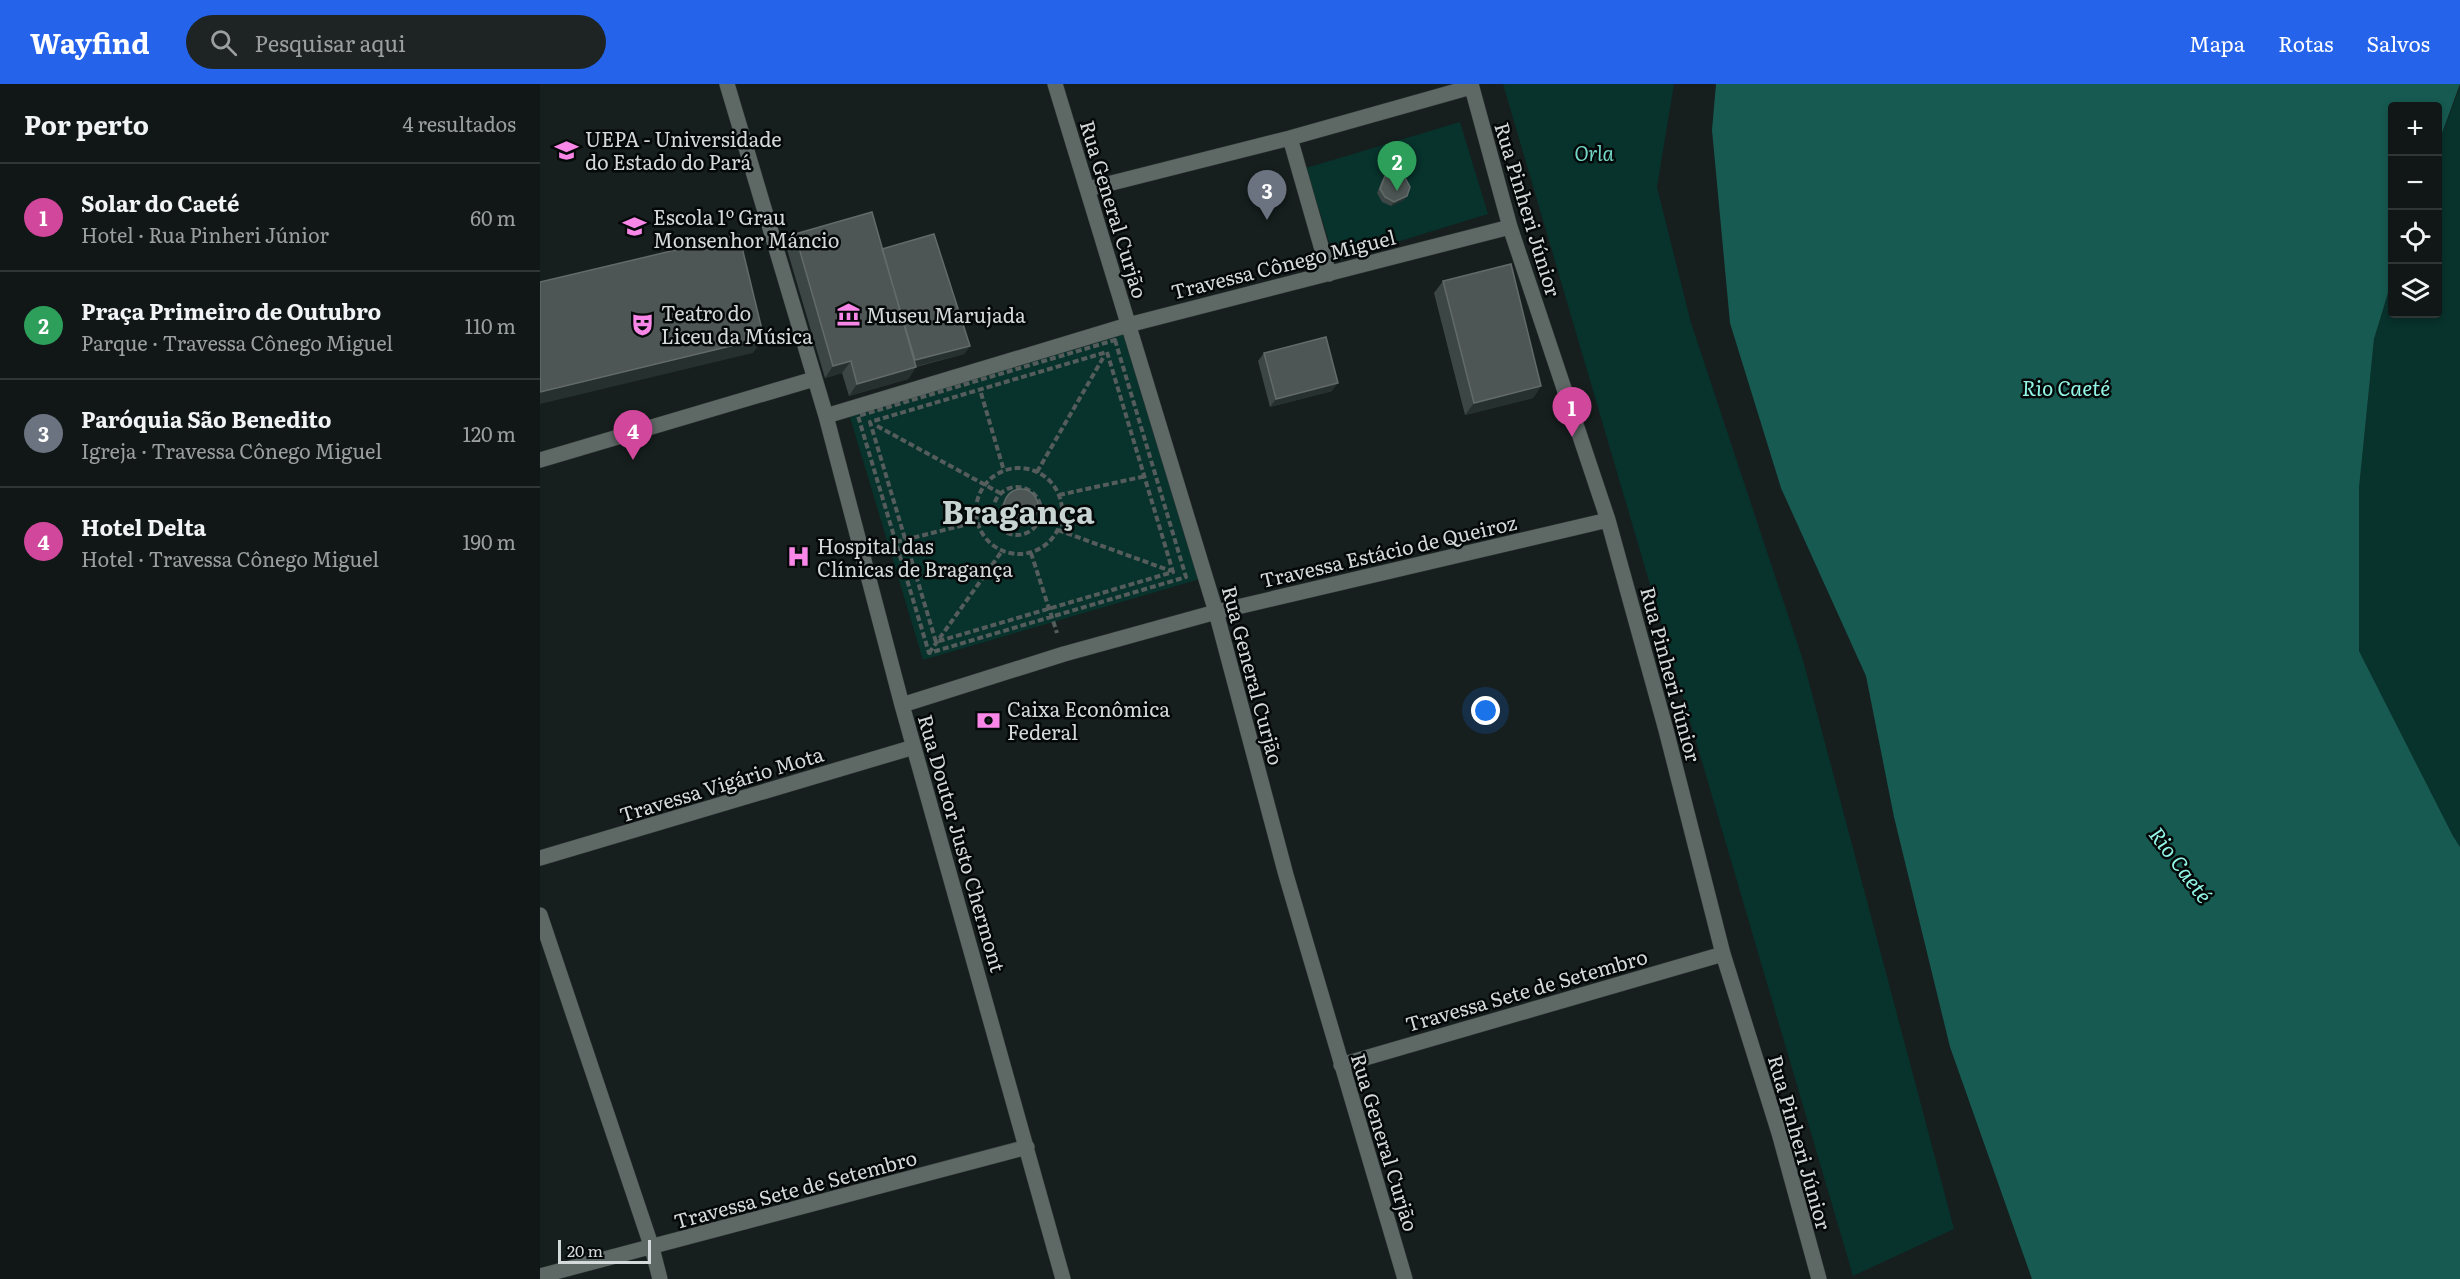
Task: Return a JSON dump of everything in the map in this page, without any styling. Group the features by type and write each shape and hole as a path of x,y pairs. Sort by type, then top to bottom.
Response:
{"street":[{"path":"540,460 814,379 727,84"},
{"name":"Rua General Curjão","path":"1055,84 1216,612 1286,875 1405,1279"},
{"path":"1088,189 1290,138 1471,86"},
{"name":"Rua Pinheri Júnior","path":"1471,86 1510,227 1608,520 1666,730 1723,954 1779,1133 1819,1279"},
{"path":"1290,138 1329,274"},
{"name":"Travessa Cônego Miguel","path":"826,416 1128,325 1510,227"},
{"name":"Rua Doutor Justo Chermont","path":"814,379 826,416 902,705 1063,1279"},
{"name":"Travessa Estácio de Queiroz","path":"902,705 1064,654 1216,612 1608,520"},
{"name":"Travessa Vigário Mota","path":"540,858 914,747"},
{"path":"540,915 652,1248 660,1279"},
{"name":"Travessa Sete de Setembro","path":"1341,1065 1723,954"},
{"name":"Travessa Sete de Setembro","path":"540,1276 1027,1147"}],"path":[{"path":"1037,472 1115,340"},
{"path":"858,416 1115,340"},
{"path":"1115,340 1186,577"},
{"path":"870,422 1107,352"},
{"path":"1107,352 1173,572"},
{"path":"977,381 1004,471"},
{"path":"858,416 1000,494"},
{"path":"858,416 928,653"},
{"path":"870,422 936,642"},
{"path":"1020,468 1037,472 1050,481 1059,496 1062,512 1058,530 1051,540 1031,553 1016,554 1002,551 986,540 976,522 975,503 983,485 1004,471 1020,468"},
{"path":"1059,496 1155,474"},
{"path":"1012,487 1026,488 1037,496 1042,509 1040,523 1029,533 1016,535 1002,531 994,519 993,506 1000,494 1012,487"},
{"path":"896,543 976,522"},
{"path":"1058,530 1186,577"},
{"path":"928,653 1002,551"},
{"path":"1031,553 1064,654"},
{"path":"936,642 1173,572"},
{"path":"928,653 1186,577"}],"green space":[{"name":"Orla","path":"1503,84 1674,84 1657,187 1691,323 1803,660 1954,1229 1853,1276"},
{"path":"2460,87 2460,847 2359,651 2359,488 2374,339 2388,293 2388,318 2442,318 2442,134"},
{"path":"1460,122 1488,214 1335,261 1306,168"},
{"path":"1126,333 1200,579 923,660 849,414"}],"water":[{"name":"Rio Caeté","path":"1716,84 2460,84 2442,133 2442,102 2388,102 2388,293 2374,339 2359,488 2359,651 2460,847 2460,1279 2032,1279 1950,1047 1894,817 1866,676 1781,488 1730,323 1712,130"}],"building":[{"path":"1394,172 1403,174 1410,187 1407,196 1394,202 1385,197 1380,189 1385,176"},
{"name":"Museu Marujada","path":"872,212 916,367 857,384 851,361 833,366 795,234"},
{"path":"934,234 970,346 915,360 882,249"},
{"name":"Teatro do Liceu da Música","path":"739,235 764,338 540,392 540,282"},
{"path":"1511,264 1541,386 1474,403 1443,281"},
{"path":"1326,337 1338,383 1276,399 1264,353"},
{"path":"1021,489 1033,494 1038,506 1033,518 1021,523 1009,518 1004,506 1009,494"}],"place":[{"name":"UEPA - Universidade do Estado do Pará","path":"567,150"},
{"name":"Praça Primeiro de Outubro","path":"1397,191"},
{"name":"Paróquia São Benedito","path":"1267,220"},
{"name":"Escola 1º Grau Monsenhor Máncio","path":"635,227"},
{"name":"Museu Marujada","path":"848,314"},
{"name":"Teatro do Liceu da Música","path":"643,324"},
{"name":"Solar do Caeté","path":"1572,437"},
{"name":"Hotel Delta","path":"633,460"},
{"name":"Hospital das Clínicas de Bragança","path":"799,557"},
{"name":"Caixa Econômica Federal","path":"989,720"}],"district":[{"name":"Bragança","path":"1018,510"}]}
